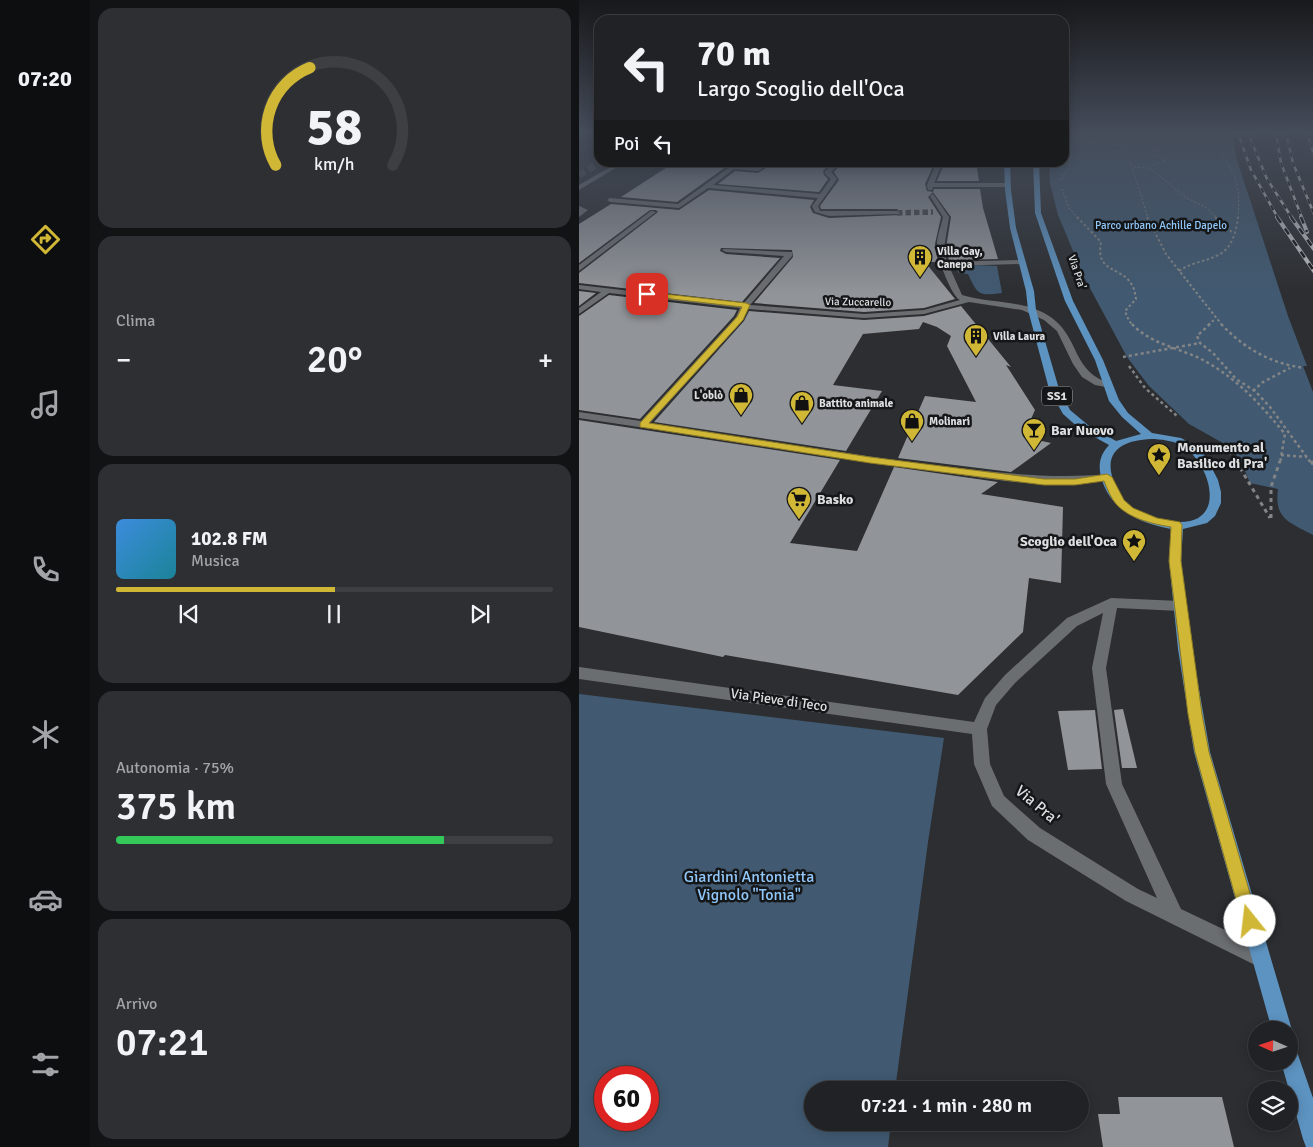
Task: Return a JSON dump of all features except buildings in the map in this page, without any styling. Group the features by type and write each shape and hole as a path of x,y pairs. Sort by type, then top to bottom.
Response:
{"main road":[{"path":"1007,187 1013,228 1030,291 1030,308"},
{"name":"Via Pra'","path":"1036,187 1039,212 1069,301 1099,360 1114,401 1125,415 1149,436"},
{"name":"SS1","path":"1030,308 1054,389 1066,412 1084,427 1116,445"},
{"path":"1149,436 1176,439 1193,449 1205,464 1216,494 1215,509 1206,519 1189,525 1154,521 1130,510 1120,502 1107,477 1104,462 1108,451 1132,437 1149,436"},
{"path":"1177,525 1175,561 1195,714 1202,752 1278,1021"},
{"path":"1293,1071 1313,1139"}],"street":[{"path":"610,200 679,206 706,187"},
{"path":"713,187 821,196"},
{"path":"828,187 815,206 818,212 829,214 897,213"},
{"path":"930,187 948,187"},
{"path":"933,196 946,217 940,248 944,264 959,297 1030,308 1061,329 1081,372 1097,383 1108,386"},
{"path":"579,208 585,210 579,215"},
{"path":"579,269 653,212"},
{"path":"933,212 944,212"},
{"path":"643,425 741,318 746,305 789,254 726,250"},
{"path":"944,264 1022,262"},
{"name":"Via Zuccarello","path":"579,287 746,305 766,309 864,316 924,312 969,300"},
{"path":"579,312 608,290"},
{"path":"1007,305 1015,307 1035,320"},
{"path":"579,415 870,460 1044,482 1075,482 1107,477"},
{"path":"1111,603 1099,668 1114,784 1173,915"},
{"name":"Via Pra'","path":"1181,606 1111,603 1072,622 1010,679 990,702 979,729 982,764 998,801 1034,834 1132,895 1260,957"},
{"name":"Via Pieve di Teco","path":"579,673 979,729"}],"path":[{"path":"1062,187 1069,208 1101,242 1098,251 1101,262 1132,286 1136,299 1125,311 1126,319 1133,326 1173,348 1206,362 1249,393 1285,434 1279,468 1271,488 1271,518 1225,446"},
{"path":"1138,187 1156,238 1214,320 1242,346 1291,368 1304,368"},
{"path":"1173,187 1185,197 1205,207 1233,233"},
{"path":"1179,271 1191,264 1221,254 1232,240 1233,233 1237,229 1240,196 1238,187"},
{"path":"1214,320 1197,336 1200,343 1213,353 1236,379 1255,391 1270,407 1313,466"},
{"path":"1181,419 1145,388 1123,357 1200,343"},
{"path":"1249,393 1255,391 1263,382 1291,368"},
{"path":"1281,455 1307,457"}],"green space":[{"name":"Parco urbano Achille Dapelo","path":"1051,187 1246,187 1288,316 1307,366 1303,366 1313,392 1313,535 1290,523 1281,513 1277,499 1278,489 1250,483 1241,461 1230,447 1189,424 1149,386 1127,357 1084,277 1058,215"},
{"path":"972,265 997,266 1002,293 980,293 968,274 959,273 955,268"},
{"name":"Giardini Antonietta Vignolo \"Tonia\"","path":"579,694 944,738 896,1081 804,1081 804,1131 890,1131 888,1147 579,1147"}],"tunnel":[{"path":"897,213 933,212"}],"railway":[{"path":"1260,187 1278,218"},
{"path":"1272,187 1292,218"},
{"path":"1290,187 1302,218"},
{"path":"1303,187 1314,214"},
{"path":"1277,217 1314,271"},
{"path":"1291,217 1314,249"},
{"path":"1301,217 1307,232"}],"place":[{"name":"Villa Gay, Canepa","path":"920,278"},
{"name":"Villa Laura","path":"976,357"},
{"name":"L'oblò","path":"741,416"},
{"name":"Battito animale","path":"802,424"},
{"name":"Molinari","path":"912,442"},
{"name":"Bar Nuovo","path":"1034,451"},
{"name":"Monumento al Basilico di Pra'","path":"1159,476"},
{"name":"Basko","path":"799,520"},
{"name":"Scoglio dell'Oca","path":"1134,562"}],"route":[{"path":"647,294 746,305 741,318 643,425 870,460 1044,482 1075,482 1107,477 1113,492 1120,502 1130,510 1154,521 1177,525 1175,561 1185,649 1202,752 1250,921"}]}
